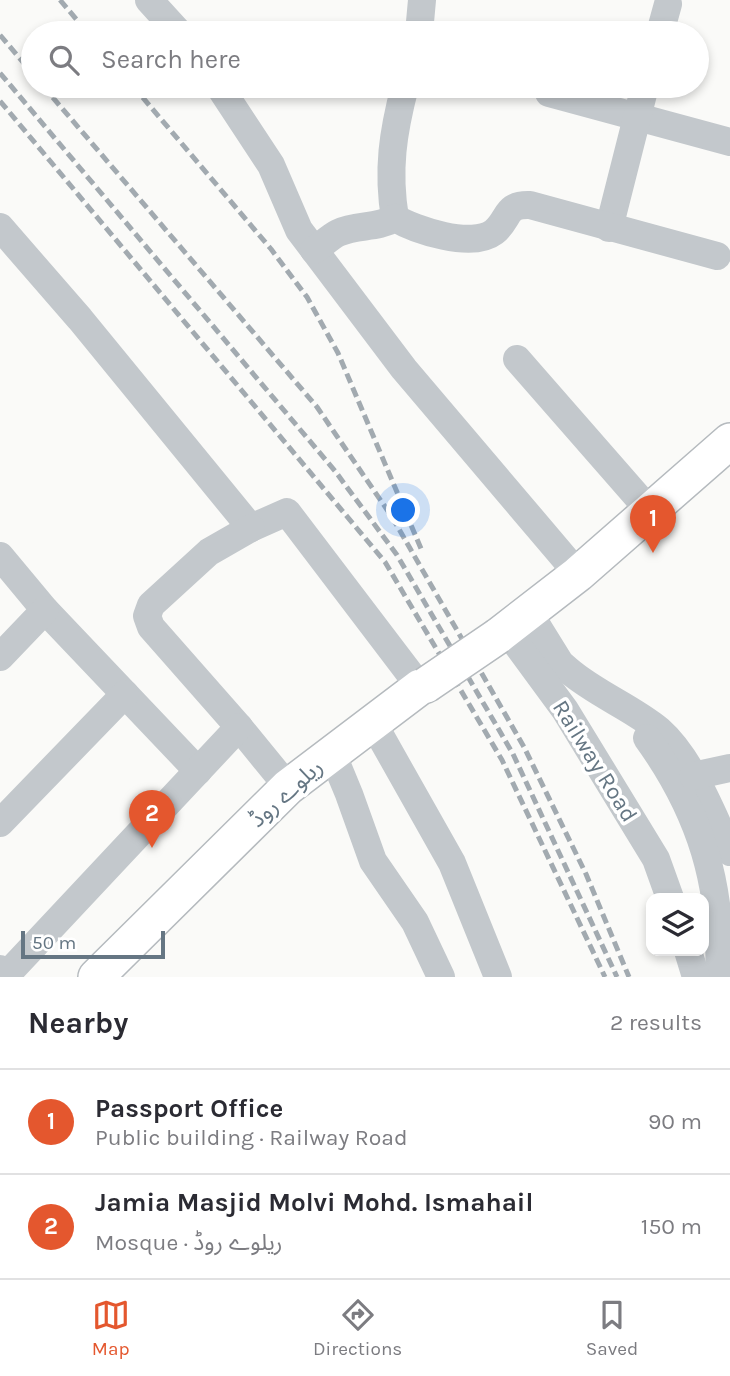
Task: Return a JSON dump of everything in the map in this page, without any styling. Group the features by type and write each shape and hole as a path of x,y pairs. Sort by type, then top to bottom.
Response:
{"main road":[{"path":"512,627 578,574 730,441"},
{"name":"ریلوے روڈ","path":"96,977 288,787 423,686 512,627"}],"street":[{"path":"149,0 168,21"},
{"path":"420,21 422,0"},
{"path":"663,21 668,4"},
{"path":"227,98 271,164 299,230 404,369 578,574"},
{"path":"395,218 391,190 393,131 402,98"},
{"path":"569,98 730,142"},
{"path":"608,228 641,98"},
{"path":"395,218 425,231 460,238 482,237 494,232 511,208 530,205 717,256"},
{"path":"314,250 339,233 383,225 395,218"},
{"path":"0,227 80,319 251,528"},
{"path":"517,359 649,510"},
{"path":"288,787 151,626 146,616 151,605 209,552 251,528 287,512 423,686"},
{"path":"0,556 45,610 198,771"},
{"path":"0,657 45,610"},
{"path":"512,627 577,678 627,706 661,732 687,765 730,852"},
{"name":"Railway Road","path":"512,627 656,859 668,893"},
{"path":"4,811 125,694"},
{"path":"627,706 656,750 683,800 705,850 713,880 720,932 719,977"},
{"path":"373,723 452,863 498,977"},
{"path":"0,969 7,973 13,968 239,727"},
{"path":"332,753 373,862 415,922 441,977"},
{"path":"693,776 730,768"},
{"path":"690,956 696,977"}],"railway":[{"path":"60,0 78,21"},
{"path":"0,35 21,60"},
{"path":"0,73 21,98"},
{"path":"21,98 335,471 397,555 513,754 617,977"},
{"path":"53,98 317,407 392,517 524,747 586,874 629,977"},
{"path":"143,98 271,249 307,297 338,353 422,551"},
{"path":"0,101 385,562 502,760 605,977"}],"place":[{"name":"Passport Office","path":"653,553"},
{"name":"Jamia Masjid Molvi Mohd. Ismahail","path":"152,848"}]}
